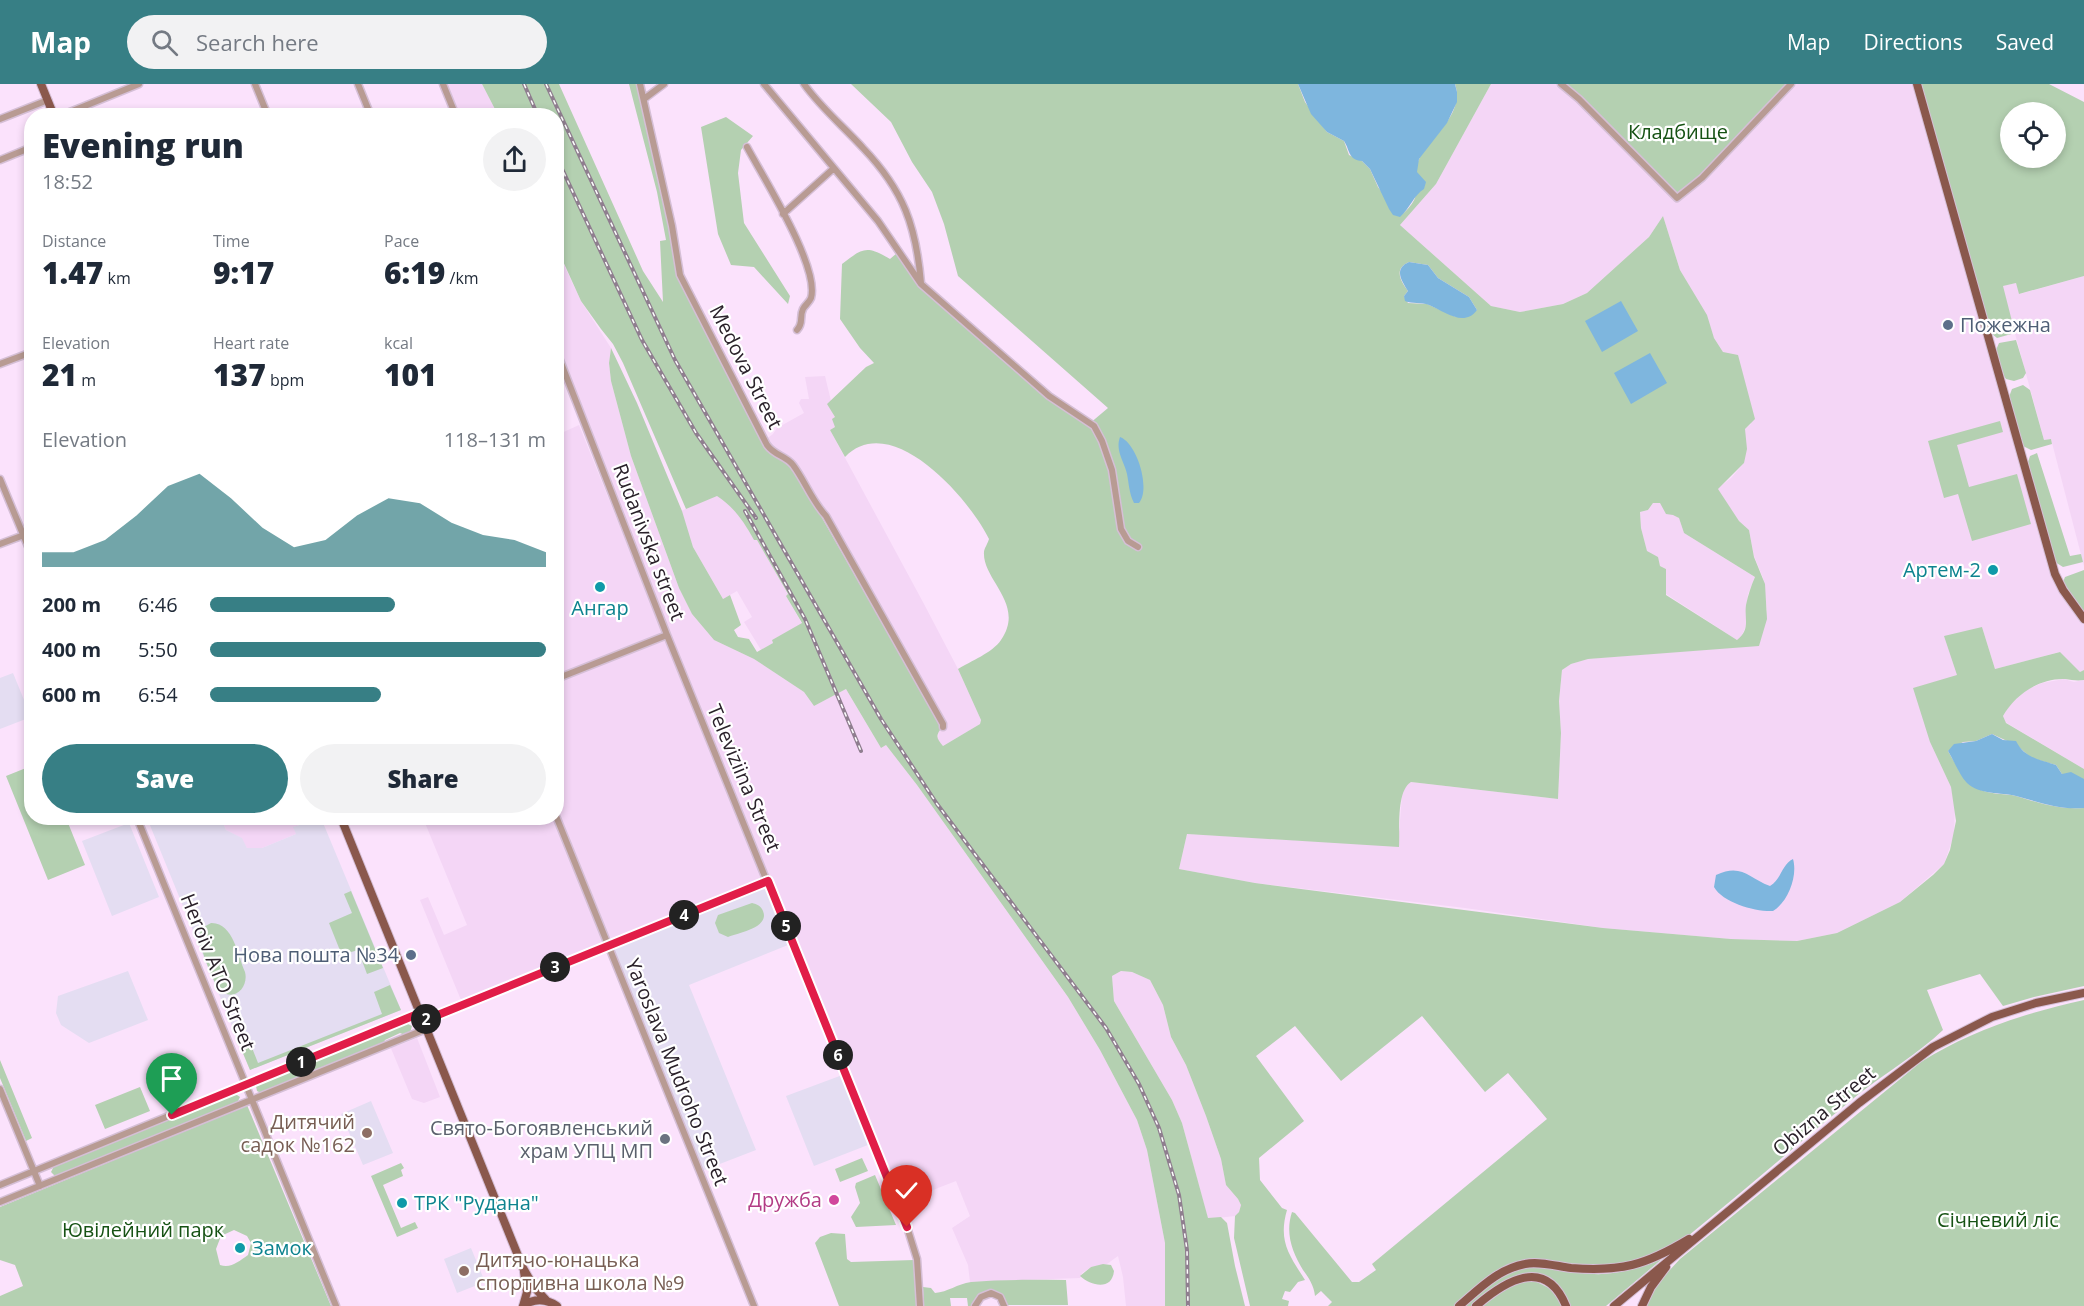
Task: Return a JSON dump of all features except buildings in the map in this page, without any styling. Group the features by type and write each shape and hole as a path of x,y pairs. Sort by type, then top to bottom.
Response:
{"main road":[{"path":"41,84 51,108"},
{"path":"1917,84 2052,563 2063,590 2084,619"},
{"path":"343,825 523,1268 534,1287 546,1300 557,1306"},
{"name":"Obizna Street","path":"1614,1306 1859,1103 1933,1047 1992,1017 2036,1003 2084,993"},
{"path":"1460,1306 1494,1277 1526,1263 1582,1269 1624,1268 1651,1260 1708,1228"},
{"path":"1642,1306 1651,1287 1675,1256"},
{"path":"523,1268 527,1292 523,1306"},
{"path":"1476,1306 1513,1279 1528,1277 1538,1278 1549,1284 1562,1297 1566,1306"},
{"path":"523,1306 531,1301 546,1300"}],"street":[{"path":"80,108 140,84"},
{"path":"255,84 265,108"},
{"path":"358,84 368,108"},
{"path":"443,84 453,108"},
{"name":"Medova Street","path":"640,84 672,226 680,275 767,445 773,453 788,459 794,466 826,516 943,727"},
{"path":"644,99 664,84"},
{"path":"764,84 878,221 921,284 1049,396 1094,426 1112,470 1120,529 1128,541 1138,547"},
{"path":"804,84 822,107 865,149 900,197 912,225 919,258 921,284"},
{"path":"1561,84 1579,99 1677,198 1702,178 1791,84"},
{"path":"28,108 48,100"},
{"path":"0,119 24,110"},
{"path":"747,147 804,255 811,281 810,300 803,309 801,324 797,330"},
{"path":"0,160 24,150"},
{"path":"783,214 833,169"},
{"path":"0,364 24,355"},
{"name":"Rudanivska street","path":"564,371 667,635 564,677"},
{"path":"0,479 23,535 0,544"},
{"name":"Televiziina Street","path":"667,635 907,1227 917,1259 920,1306"},
{"name":"Heroiv ATO Street","path":"140,825 336,1306"},
{"name":"Yaroslava Mudroho Street","path":"560,825 754,1306"},
{"path":"0,1185 246,1085 423,1021 768,881"},
{"path":"0,1202 252,1100 423,1021"},
{"path":"0,1089 40,1186"},
{"path":"975,1306 981,1297 991,1293 1000,1297 1004,1306"}],"shaded area":[{"path":"443,84 482,84 494,108 454,108"},
{"path":"1491,84 1917,84 2055,574 2084,619 2084,670 2080,672 2059,652 1995,669 1982,627 1958,675 1930,742 1951,787 1955,808 1954,835 1944,864 1900,902 1837,933 1797,941 1731,939 1603,928 1465,908 1255,883 1179,869 1187,834 1398,846 1402,795 1405,786 1411,782 1558,799 1561,733 1559,701 1562,670 1571,664 1587,659 1759,645 1767,610 1763,578 1754,556 1749,530 1739,521 1717,489 1744,463 1745,429 1751,424 1706,315 1680,270 1663,216 1649,237 1587,293 1563,304 1520,312 1491,306 1400,225 1436,184"},
{"path":"564,265 581,301 611,348 609,363 611,381 631,456 679,588 692,614 714,640 754,659 804,692 814,706 846,689 881,748 886,745 917,785 1068,997 1100,1050 1137,1120 1147,1150 1165,1243 1165,1306 1126,1306 1118,1256 1107,1264 1091,1267 1082,1273 1080,1278 970,1282 968,1265 952,1228 970,1216 956,1181 902,1202 695,698 564,366"},
{"path":"2084,276 2084,566 2051,439 2044,440 2002,286 2016,283 2020,294"},
{"path":"825,376 831,401 828,404 835,417 835,427 830,430 958,669 981,720 980,724 943,746 938,740 939,723 793,467 778,457 766,439 777,428 804,413 799,403 801,399 809,399 805,377"},
{"path":"579,425 765,883 463,1005 420,900 428,897 444,935 467,925 426,825 564,825 564,432"},
{"path":"717,495 742,518 754,540 757,539 802,624 772,640 773,643 761,650 744,622 752,617 737,591 723,599 693,547 681,511"},
{"path":"1653,503 1660,503 1679,518 1684,533 1755,577 1748,594 1746,626 1737,640 1666,594 1666,569 1660,566 1657,557 1647,552 1641,528 1640,512 1648,510"},
{"path":"13,673 24,700 24,720 0,729 0,678"},
{"path":"2064,679 2074,682 2084,680 2084,769 2005,722 2003,716 2009,706 2026,690 2042,683"},
{"path":"124,825 130,825 159,897 112,916 82,841"},
{"path":"150,825 224,825 226,830 242,838 247,848 262,848 296,834 293,827 324,825 401,1010 250,1070"},
{"path":"224,825 299,825 294,827 296,834 262,848 247,848 241,838 226,830"},
{"path":"768,881 793,943 689,985 756,1150 699,1172 609,945"},
{"path":"128,971 148,1020 89,1043 61,1025 56,1013 58,996"},
{"path":"1121,971 1132,972 1150,980 1163,1005 1171,1037 1186,1065 1206,1116 1221,1159 1226,1185 1241,1205 1235,1216 1208,1219 1182,1123 1172,1100 1114,1001 1112,976"},
{"path":"417,1038 440,1097 424,1103 412,1099 390,1046 394,1044 397,1046"},
{"path":"845,1074 873,1143 814,1166 786,1096"},
{"name":"Дитячий садок №162","path":"371,1101 393,1153 363,1165 341,1114"},
{"name":"Дитячо-юнацька спортивна школа №9","path":"471,1248 485,1282 457,1293 444,1259"}],"green space":[{"path":"482,84 559,84 643,271 663,302 660,241 666,240 657,192 629,84 639,84 670,226 678,276 766,446 793,467 939,723 940,730 937,737 943,746 980,724 981,720 958,669 997,645 1007,627 1009,615 1006,604 985,562 984,551 989,539 965,503 947,483 928,465 906,452 885,444 864,445 845,457 830,430 835,427 832,419 835,417 827,404 866,367 874,363 860,348 840,319 842,264 865,250 890,259 897,253 907,269 1049,398 1089,424 1108,408 958,276 944,224 932,192 912,162 891,122 851,84 1298,84 1305,102 1327,132 1344,141 1349,155 1362,161 1370,169 1378,187 1400,216 1414,200 1417,165 1420,157 1446,123 1456,105 1455,84 1491,84 1436,184 1400,225 1491,306 1520,312 1563,304 1587,293 1649,237 1663,216 1680,270 1707,315 1714,338 1723,352 1738,355 1755,419 1745,429 1747,449 1744,463 1718,489 1739,521 1749,530 1754,557 1765,584 1767,619 1759,646 1588,659 1571,664 1562,670 1559,701 1561,733 1558,799 1411,782 1406,787 1401,802 1399,847 1187,834 1179,869 1255,883 1603,928 1731,939 1797,941 1837,933 1900,902 1944,864 1950,850 1956,821 1951,787 1930,742 1913,688 1957,675 1944,636 1982,627 1995,669 2060,652 2080,672 2084,670 2084,680 2055,679 2029,689 2014,701 2003,716 2006,723 2084,769 2084,780 2062,774 2056,765 2031,758 2018,746 1992,734 1976,741 1963,742 1948,751 1964,775 1980,790 2016,796 2058,807 2084,808 2084,986 2003,1006 1980,974 1927,990 1943,1030 1860,1093 1688,1236 1659,1252 1632,1262 1587,1265 1523,1261 1503,1268 1486,1279 1454,1306 1328,1306 1332,1302 1321,1291 1315,1296 1311,1282 1293,1249 1289,1227 1292,1212 1352,1282 1359,1282 1376,1270 1372,1264 1547,1119 1508,1073 1485,1092 1422,1016 1341,1081 1295,1026 1256,1056 1304,1121 1259,1158 1260,1180 1282,1208 1287,1210 1284,1230 1287,1247 1305,1280 1298,1282 1290,1292 1285,1291 1282,1299 1289,1301 1288,1306 1250,1306 1234,1238 1235,1216 1241,1205 1226,1185 1221,1159 1206,1116 1186,1065 1171,1037 1163,1005 1150,980 1132,972 1121,971 1112,976 1114,1001 1172,1100 1182,1123 1208,1218 1221,1217 1227,1223 1245,1306 1165,1306 1165,1243 1147,1150 1137,1120 1100,1050 1068,997 917,785 886,745 881,748 846,689 814,706 804,692 754,659 714,640 692,614 679,588 631,456 611,381 609,363 611,348 637,403 682,511 693,547 723,599 730,595 741,625 734,630 738,637 749,639 757,652 773,643 772,640 802,623 757,540 754,540 743,521 729,505 717,496 686,509 623,363 613,344 581,301 564,263 564,108 494,108","holes":["1409,262 1428,265 1438,278 1469,297 1477,310 1456,317 1427,304 1408,303 1404,296 1408,291 1401,279 1401,268","1653,503 1660,503 1666,514 1679,518 1684,533 1755,577 1746,605 1744,632 1737,640 1666,595 1666,569 1660,566 1658,557 1647,551 1641,528 1640,512 1648,510"]},
{"name":"Кладбище","path":"1561,84 1791,84 1680,197"},
{"path":"1921,84 2049,84 2084,102 2084,276 2019,294 2016,283 2003,286 2015,333 1997,338 1992,334"},
{"path":"726,117 753,136 741,150 738,173 744,223 790,296 788,304 754,267 731,265 718,234 701,127"},
{"path":"2016,340 2026,373 2023,378 2014,381 2004,376 1996,350 1999,343"},
{"path":"2023,385 2030,390 2044,440 2051,439 2052,444 2031,450 2023,446 2009,397 2012,389"},
{"path":"2000,421 2003,432 1957,445 1969,487 2017,474 2031,524 1972,541 1958,494 1944,498 1928,441"},
{"path":"2037,453 2070,556 2081,554 2083,562 2063,567 2055,562 2027,465 2030,456"},
{"path":"2084,570 2084,615 2063,582 2065,577"},
{"path":"24,769 24,821 6,776"},
{"path":"26,825 69,825 85,865 48,880"},
{"path":"351,891 383,968 367,974 358,950 341,953 329,923 352,913 344,894"},
{"path":"752,903 763,911 764,917 758,926 728,937 719,933 715,923 718,915"},
{"path":"211,923 225,928 230,934 245,972 243,988 235,994 225,994 220,990 204,956 199,937 203,928"},
{"path":"390,985 401,1010 250,1070 237,1039 247,1035 258,1063 382,1014 374,992"},
{"name":"Січневий ліс","path":"2084,1000 2084,1306 1647,1306 1654,1287 1680,1259 1921,1062 1960,1041 2000,1024"},
{"path":"406,1023 412,1026 410,1033 405,1035 400,1033 385,1040 383,1044 261,1093 257,1091 256,1086 259,1083"},
{"path":"0,1060 32,1138 26,1141 0,1078"},
{"path":"140,1087 150,1111 105,1129 95,1105"},
{"path":"234,1093 240,1097 237,1103 56,1177 51,1172 54,1166"},
{"name":"Ювілейний парк","path":"247,1105 331,1306 0,1306 0,1296 23,1286 15,1265 0,1260 0,1207","holes":["234,1230 247,1236 251,1243 248,1255 231,1265 220,1265 216,1249 221,1236"]},
{"path":"862,1158 868,1171 840,1182 835,1169"},
{"path":"401,1163 404,1168 401,1170 403,1176 383,1185 401,1228 415,1222 418,1228 397,1237 371,1176"},
{"path":"875,1175 896,1225 856,1227 851,1217 860,1203 856,1183"},
{"path":"831,1233 845,1234 847,1259 851,1262 914,1260 917,1306 839,1306 815,1243 820,1237"},
{"path":"1662,1259 1606,1306 1570,1306 1566,1297 1554,1283 1538,1275 1529,1274 1510,1278 1490,1290 1473,1306 1464,1306 1493,1281 1516,1269 1541,1267 1604,1274 1634,1269"},
{"path":"1111,1265 1114,1271 1109,1282 1095,1284 1080,1276 1091,1267"},
{"path":"1066,1280 1068,1305 1008,1305 1003,1296 992,1290 979,1295 972,1306 968,1306 967,1298 950,1298 951,1306 924,1306 923,1287 931,1288 935,1293 971,1282"},
{"path":"1533,1280 1553,1290 1562,1306 1483,1306 1515,1282"}],"water":[{"path":"1298,84 1455,84 1457,102 1447,123 1419,159 1417,172 1426,182 1424,189 1400,217 1393,215 1389,209 1370,169 1362,161 1354,159 1344,141 1327,132 1311,114"},
{"path":"1409,262 1428,265 1438,278 1469,297 1477,310 1466,318 1460,318 1429,305 1405,301 1404,296 1408,291 1400,272 1401,268"},
{"path":"1621,301 1638,331 1602,352 1585,321"},
{"path":"1650,353 1667,383 1631,404 1614,373"},
{"path":"1120,437 1132,448 1140,467 1143,488 1139,503 1134,503 1131,496 1127,474 1119,451"},
{"path":"1992,734 2003,740 2016,741 2028,755 2056,765 2062,774 2071,772 2084,779 2084,808 2058,807 2016,796 1978,790 1967,783 1948,751 1954,744 1976,741"},
{"path":"1793,859 1793,881 1783,901 1773,911 1758,910 1732,902 1718,893 1714,887 1716,875 1732,871 1739,871 1770,886 1777,880 1786,864"}],"railway":[{"path":"524,84 534,108"},
{"path":"546,84 557,108"},
{"path":"564,123 675,360 881,719 937,804 1106,1028 1139,1084 1159,1128 1179,1195 1187,1250 1188,1306"},
{"path":"564,173 642,340 696,433 756,518"},
{"path":"745,511 805,619 861,751"}],"place":[{"name":"Пожежна","path":"1948,325"},
{"name":"Артем-2","path":"1993,570"},
{"name":"Ангар","path":"600,587"},
{"name":"Нова пошта №34","path":"411,955"},
{"name":"Дитячий садок №162","path":"367,1133"},
{"name":"Свято-Богоявленський храм УПЦ МП","path":"665,1139"},
{"name":"Дружба","path":"834,1200"},
{"name":"ТРК \"Рудана\"","path":"402,1203"},
{"name":"Замок","path":"240,1248"},
{"name":"Дитячо-юнацька спортивна школа №9","path":"464,1271"}],"route":[{"path":"172,1115 420,1013 423,1021 768,881 907,1227"}]}
